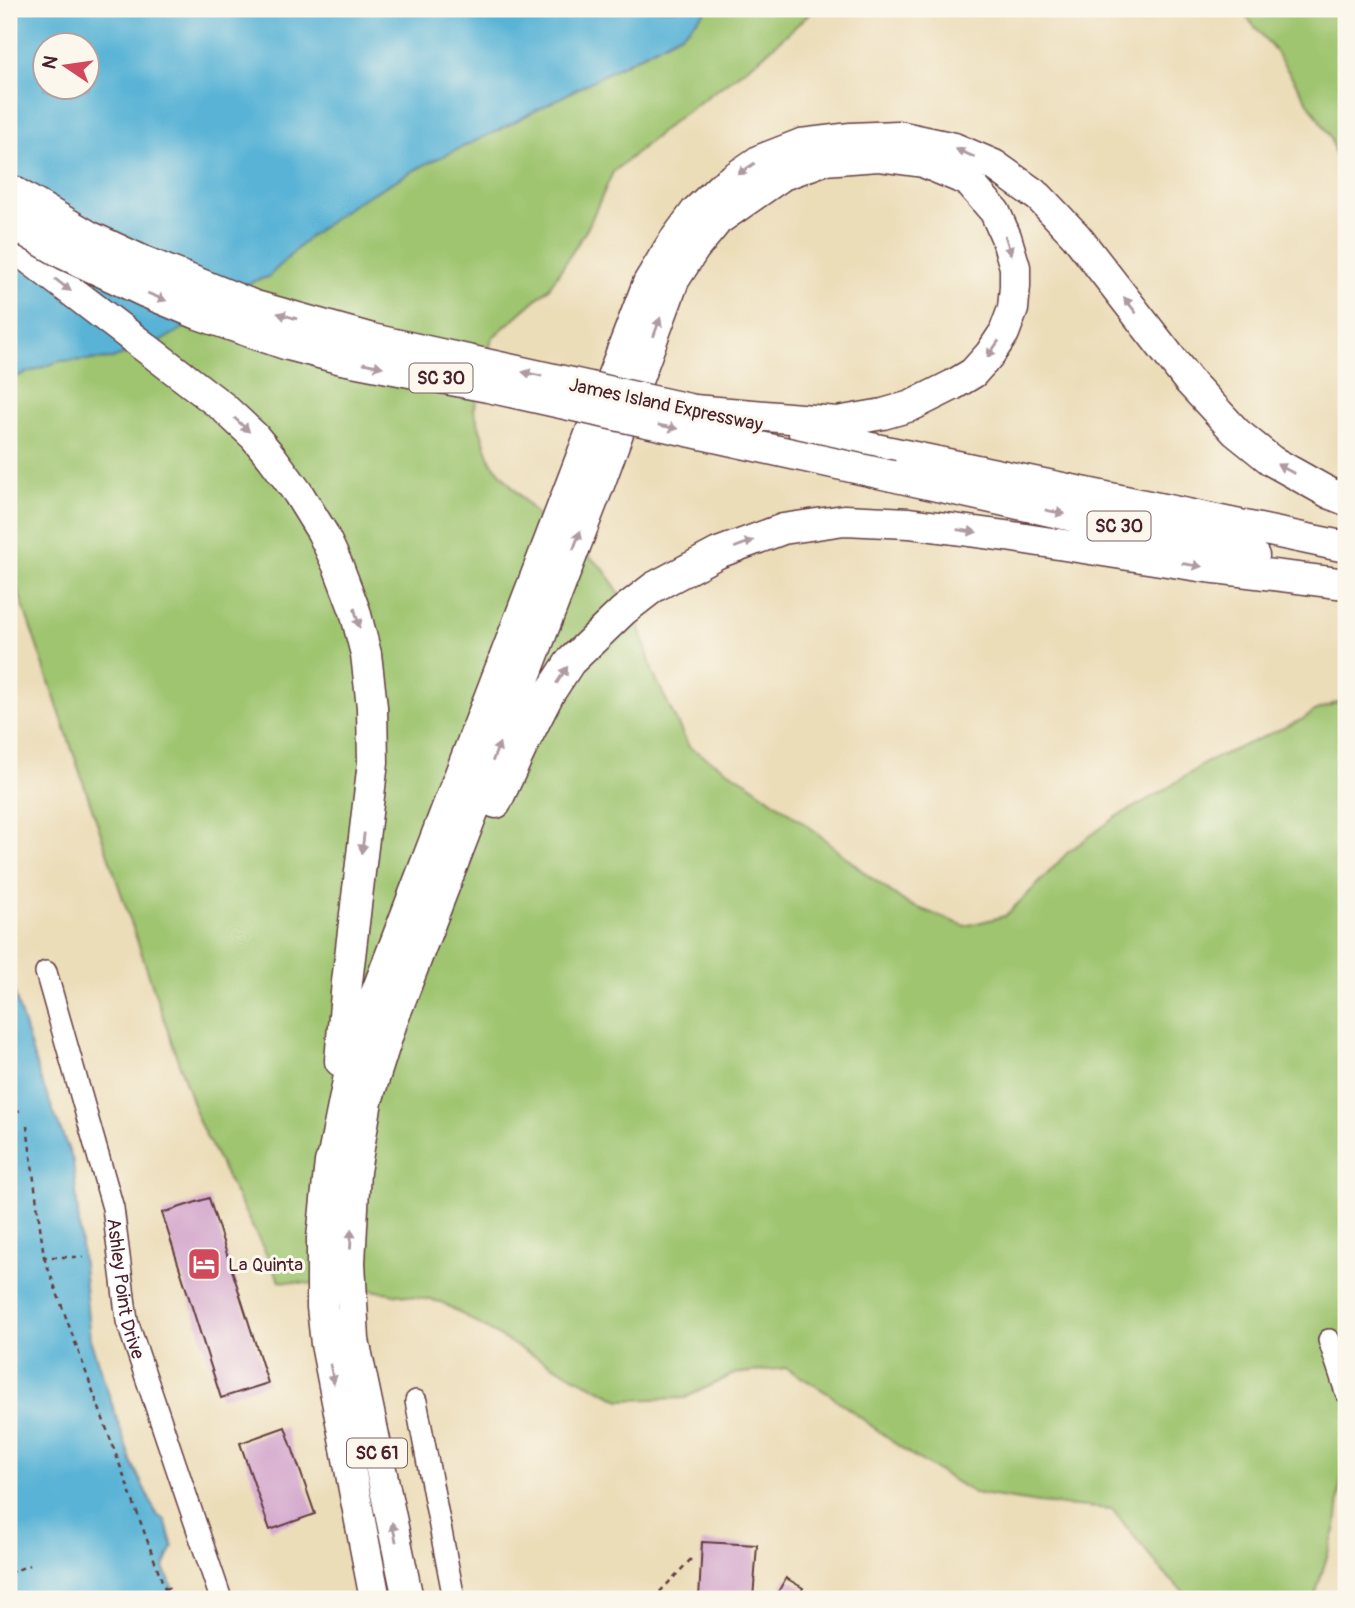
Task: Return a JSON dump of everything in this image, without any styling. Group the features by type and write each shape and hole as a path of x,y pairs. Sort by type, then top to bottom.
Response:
{"highway":[{"path":"328,1181 348,1082 365,1022 648,283 696,211 722,186 760,160 801,144 898,136 954,148 994,165 1039,197 1076,236 1188,380 1236,432 1272,461 1346,500"},
{"path":"392,1022 600,482 674,280 694,249 718,220 754,194 783,176 824,160 878,156 923,162 968,181 995,212 1015,267 1013,310 1004,334 973,373 911,406 838,422 694,410"},
{"name":"James Island Expressway","path":"9,190 89,236 143,261 255,306 372,339 899,455 1346,547"},
{"name":"James Island Expressway","path":"9,222 64,254 145,292 198,314 285,344 342,359 488,387 1346,576"},
{"path":"9,243 223,407 254,436 298,493 322,532 355,611 366,654 372,707 373,762 347,982 328,1181"},
{"path":"392,1022 523,745 549,694 570,662 623,611 654,587 718,553 783,529 844,520 909,523 1199,566 1346,584"},
{"name":"SC 61","path":"375,1599 326,1344 350,1262 355,1171 367,1101 392,1022"},
{"name":"SC 61","path":"328,1181 322,1238 337,1307 354,1340 408,1599"}],"street":[{"name":"Ashley Point Drive","path":"46,972 113,1208 127,1321 221,1599"},
{"path":"1329,1340 1346,1392"},
{"path":"416,1401 454,1599"}],"path":[{"path":"9,1092 19,1112"},
{"path":"27,1126 44,1257 165,1589"},
{"path":"44,1257 83,1257"},
{"path":"653,1599 694,1556"},
{"path":"9,1573 30,1565"},
{"path":"137,1599 172,1587"}],"green space":[{"path":"708,9 815,9 759,59 678,118 613,172 587,229 549,288 492,338 474,410 491,462 536,514 603,568 639,624 653,673 689,747 747,782 908,904 965,926 1005,916 1068,852 1116,817 1207,762 1346,699 1346,1431 1336,1527 1314,1599 1191,1599 1164,1573 1112,1509 1038,1503 974,1493 905,1451 829,1394 786,1368 734,1374 685,1398 620,1400 523,1350 441,1302 360,1288 280,1281 199,1122 9,564 9,379 60,361 112,359 254,281 268,277 309,237 356,202 683,33"},
{"path":"1240,9 1346,9 1346,204 1331,138 1275,51"}],"water":[{"path":"9,9 708,9 683,33 356,202 309,237 268,277 254,281 231,294 196,321 157,343 112,359 60,361 9,379"},
{"path":"9,975 39,1075 73,1161 90,1339 132,1463 157,1515 165,1520 173,1547 164,1567 177,1599 9,1599"}],"building":[{"name":"La Quinta","path":"209,1198 268,1383 221,1398 162,1213"},
{"path":"285,1427 315,1514 270,1530 240,1443"},
{"path":"702,1542 757,1545 753,1599 699,1599"},
{"path":"786,1578 803,1588 797,1599 774,1599"}],"place":[{"name":"La Quinta","path":"204,1264"}]}
